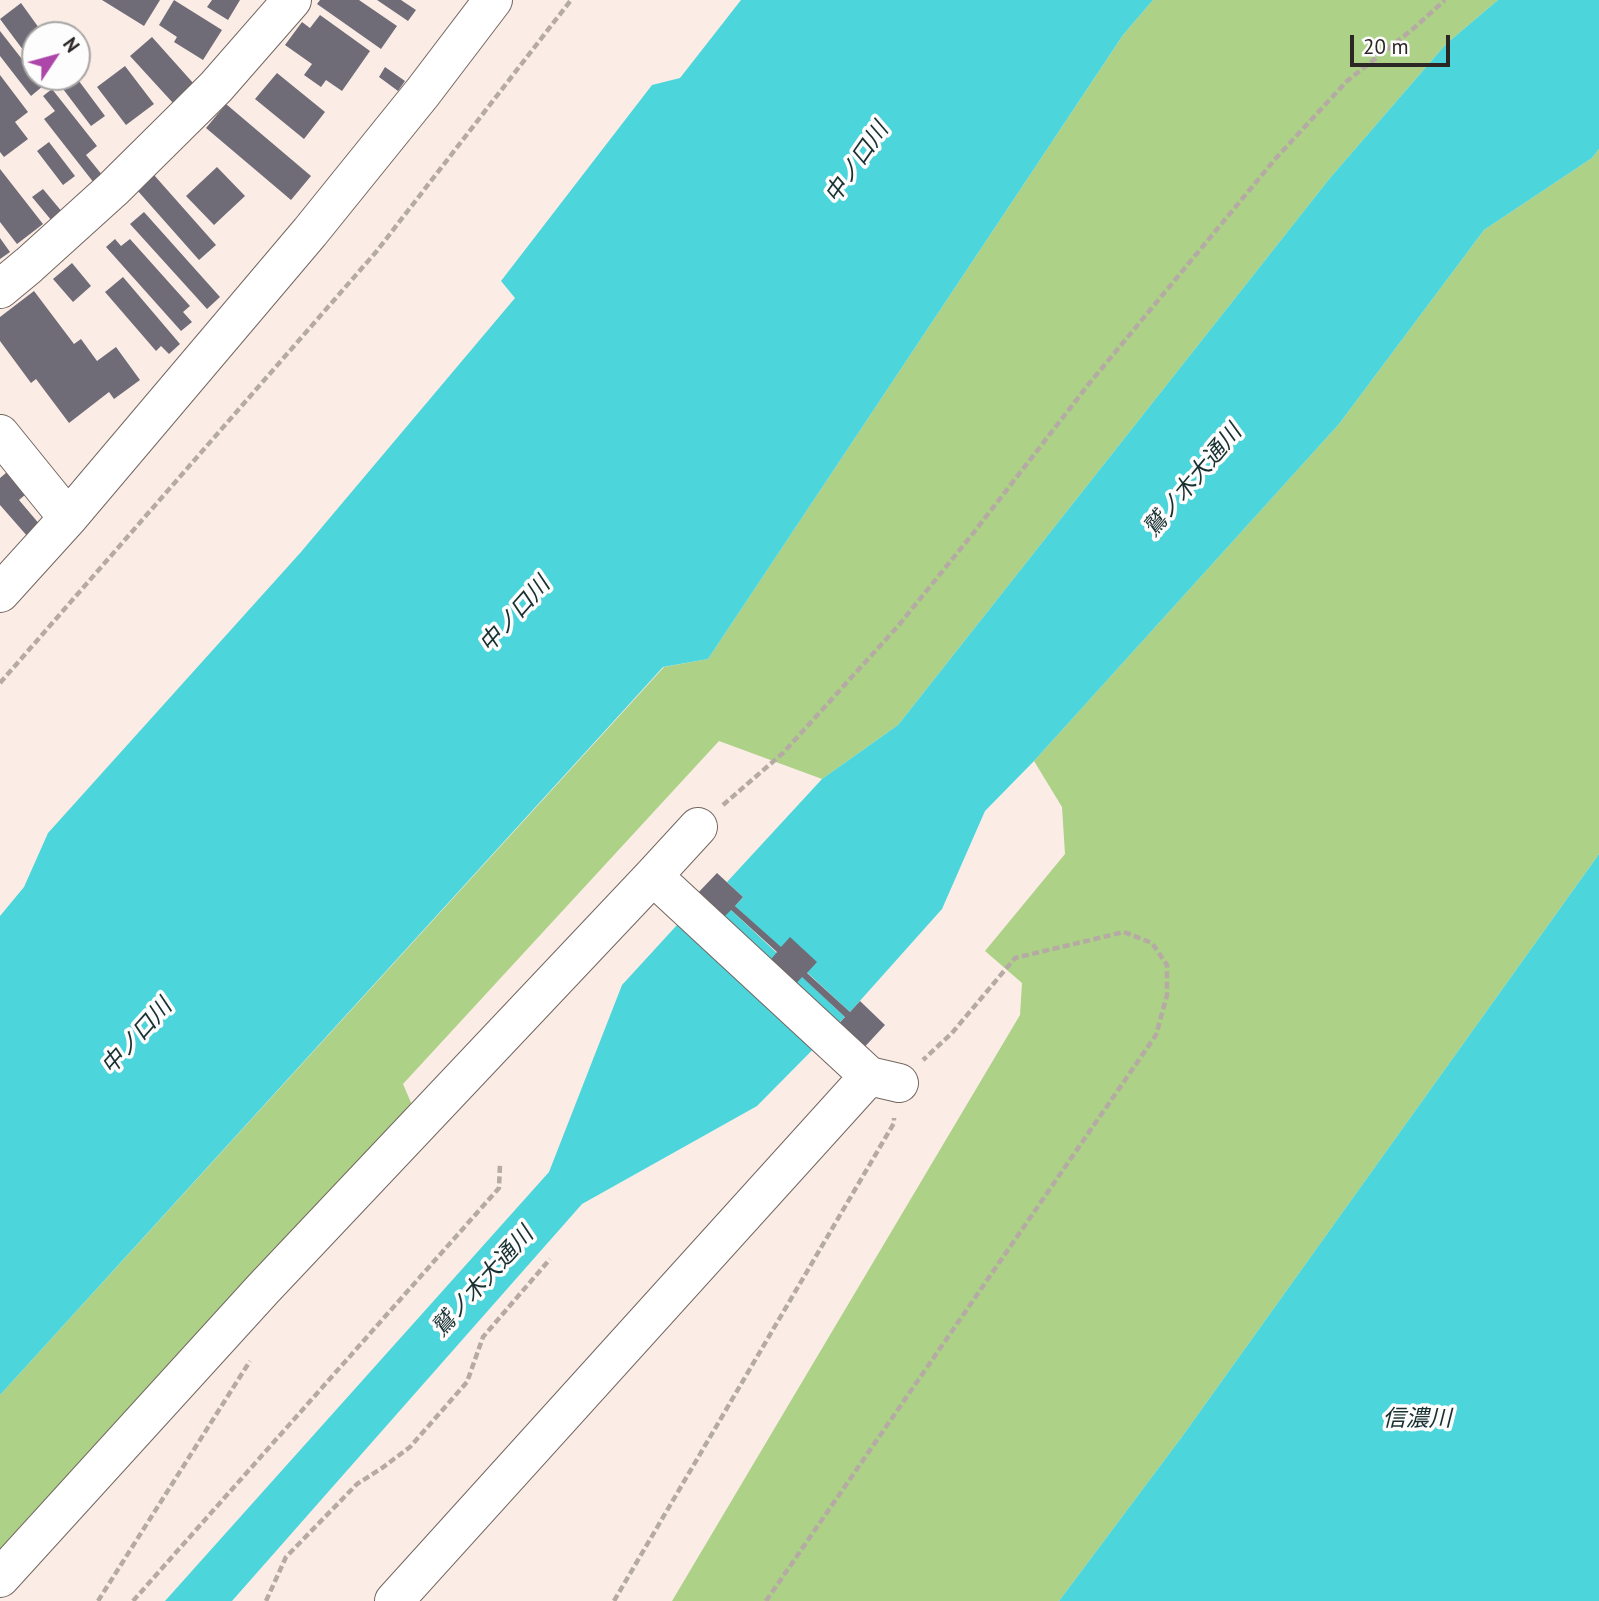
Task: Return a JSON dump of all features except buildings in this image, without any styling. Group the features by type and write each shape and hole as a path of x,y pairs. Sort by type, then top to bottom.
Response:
{"street":[{"path":"0,289 122,180 216,87 292,0"},
{"path":"0,593 68,518 310,232 424,92 493,0"},
{"path":"0,434 68,518"},
{"path":"0,1578 263,1289 664,886 698,827"},
{"path":"394,1601 873,1072 664,886"}],"path":[{"path":"0,683 376,252 571,0"},
{"path":"698,827 783,753 898,626 1088,385 1276,158 1348,80 1445,0"},
{"path":"614,1601 894,1123 873,1072 952,1033 1015,958 1124,932 1152,943 1167,965 1167,995 1156,1035 765,1601"},
{"path":"133,1601 499,1188 500,1164"},
{"path":"266,1601 286,1557 357,1483 383,1468 410,1447 467,1382 483,1336 550,1259"},
{"path":"98,1601 254,1354"}],"green space":[{"path":"1153,0 1498,0 1446,44 1330,178 898,725 822,779 719,741 403,1084 412,1105 0,1549 0,1395 664,667 708,659 1123,35"},
{"path":"1599,149 1599,854 1181,1438 1059,1601 672,1601 1020,1015 1022,983 985,951 1065,854 1062,807 1034,761 1339,424 1484,230 1592,158"}],"water":[{"name":"中ノ口川","path":"741,0 1153,0 1123,35 708,659 663,667 0,1395 0,916 24,887 48,833 301,552 515,298 501,281 652,85 680,78"},
{"name":"鷲ノ木大通川","path":"1498,0 1599,0 1599,149 1592,158 1484,230 1339,424 1034,761 985,811 942,909 850,1012 735,906 743,897 727,882 822,779 898,725 1330,178 1446,44"},
{"name":"信濃川","path":"1599,854 1599,1601 1059,1601 1181,1438"},
{"name":"鷲ノ木大通川","path":"699,901 731,910 845,1017 757,1106 582,1204 232,1601 165,1601 549,1172 622,985"}]}
